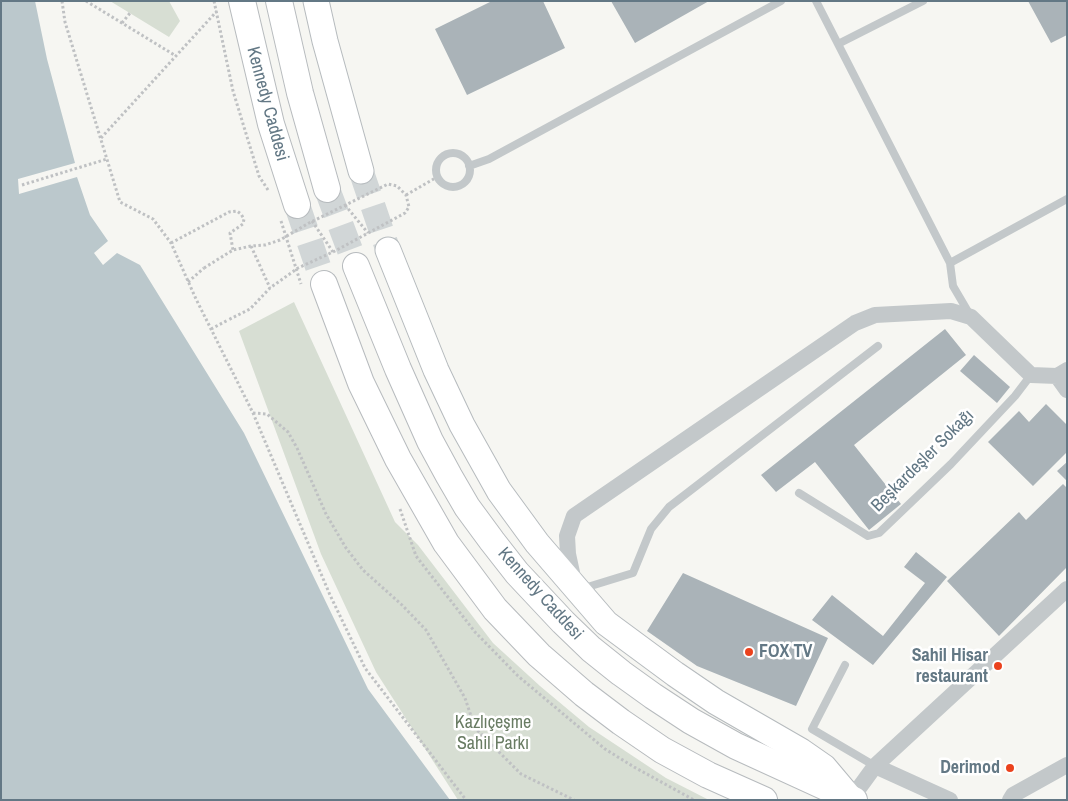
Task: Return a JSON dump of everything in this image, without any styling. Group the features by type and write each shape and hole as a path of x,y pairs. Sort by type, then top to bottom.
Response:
{"highway":[{"name":"Kennedy Caddesi","path":"279,1 300,93 336,197"},
{"name":"Kennedy Caddesi","path":"232,4 271,124 296,215"},
{"name":"Kennedy Caddesi","path":"356,266 430,441 467,507 523,579 591,649 653,696 736,746 853,799"},
{"path":"313,284 398,459 446,543 495,609 539,654 584,694 621,722 662,750 764,800"}],"main road":[{"path":"316,1 361,171"},
{"path":"388,250 436,370 480,459 499,491 537,543 576,590 606,623 636,646 716,702 801,751 824,767 853,799"}],"street":[{"path":"576,590 568,554 567,536 574,516 855,323 875,315 951,311 971,317 1031,375 1062,373 1067,390"},
{"path":"853,799 876,766 1067,588"},
{"path":"1010,800 1013,795 1067,765"},
{"path":"876,766 950,800"}],"lane":[{"path":"469,166 489,159 781,1"},
{"path":"816,1 950,263 953,286 971,317"},
{"path":"838,44 923,1"},
{"path":"450,153 462,156 469,166 467,178 464,183 458,186 446,185 437,177 436,165 440,159 450,153"},
{"path":"950,263 1067,199"},
{"path":"576,590 633,572 651,529 669,507 878,346"},
{"name":"Beşkardeşler Sokağı","path":"798,492 868,536 879,533 951,464 1016,396 1031,375"},
{"path":"845,665 812,729 876,766"}],"path":[{"path":"62,1 65,22 120,202 153,219 171,243 188,282 254,413 330,595 365,668 466,800"},
{"path":"86,1 176,56"},
{"path":"214,1 233,91 259,176 269,192"},
{"path":"101,138 217,12 232,4"},
{"path":"122,23 130,13"},
{"path":"22,185 107,159"},
{"path":"406,195 437,177"},
{"path":"188,282 204,268 233,250 272,243 296,215 336,197 388,184 397,186 406,195 409,207 407,212 333,252 298,268 270,288 250,309 211,329"},
{"path":"336,197 368,233"},
{"path":"171,243 229,212 237,211 244,219 243,224 230,233 233,250"},
{"path":"296,215 333,252"},
{"path":"296,215 313,284"},
{"path":"251,246 270,288"},
{"path":"254,413 267,414 288,432 326,514 346,548 364,570 426,630 465,698 476,728 521,774 566,798 574,800"},
{"path":"400,510 416,556"}],"green space":[{"path":"110,1 169,1 180,21 169,37"},
{"name":"Kazlıçeşme Sahil Parkı","path":"294,302 395,522 418,545 493,643 589,727 666,778 709,800 458,800 376,672 321,554 239,331"}],"shaded area":[{"path":"1,1 35,1 47,59 75,163 18,179 19,194 77,177 90,215 108,241 94,253 103,265 117,253 140,265 244,433 368,689 450,800 1,800"}],"building":[{"path":"492,1 543,1 565,48 467,95 435,29"},
{"path":"611,1 709,1 635,43"},
{"path":"1028,1 1067,1 1067,35 1051,43"},
{"path":"945,329 966,355 854,445 901,504 869,530 815,462 776,492 761,475"},
{"path":"974,355 1010,387 997,403 960,371"},
{"path":"1046,404 1067,425 1067,452 1033,486 988,442 1019,411 1029,422"},
{"path":"1067,462 1067,481 1057,471"},
{"path":"1063,484 1067,488 1067,567 999,636 947,581 1019,512 1026,520"},
{"path":"916,552 947,577 873,665 812,620 832,595 883,636 925,583 904,567"},
{"name":"FOX TV","path":"683,573 828,638 796,706 697,666 647,631"}],"tunnel":[{"path":"361,171 388,250"},
{"path":"327,189 356,266"},
{"path":"297,205 324,284"}],"place":[{"name":"FOX TV","path":"749,652"},
{"name":"Sahil Hisar restaurant","path":"998,666"},
{"name":"Derimod","path":"1010,768"}]}
